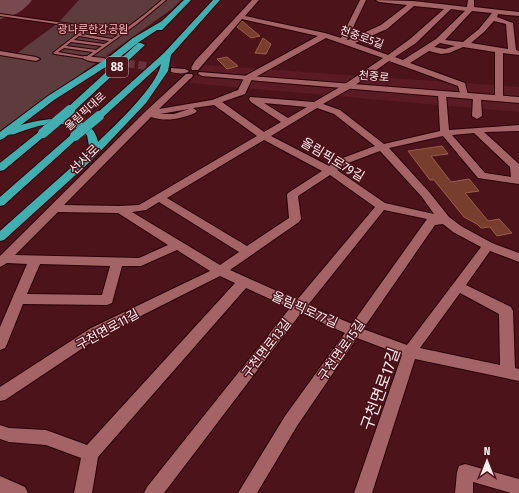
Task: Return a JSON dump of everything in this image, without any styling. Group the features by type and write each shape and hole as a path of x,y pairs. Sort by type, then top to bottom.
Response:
{"highway":[{"name":"올림픽대로","path":"0,168 70,110 188,0"},
{"name":"올림픽대로","path":"0,203 167,55 217,0"},
{"path":"0,137 51,98 112,59 136,40 163,23"},
{"path":"0,237 88,158 143,101 164,71 167,55"},
{"path":"0,137 41,122 67,122 78,124 92,134 94,146 88,158"}],"street":[{"path":"174,70 197,76 198,63 256,0"},
{"path":"346,42 363,0"},
{"path":"379,0 413,3 426,2 470,9 494,15 509,23 515,52 440,41"},
{"path":"403,64 440,41 470,9 471,0"},
{"path":"346,42 384,27 413,3"},
{"path":"54,208 120,210 142,208 348,86 413,41 450,7"},
{"path":"428,48 442,52 456,49 478,34 494,15 519,14"},
{"name":"천중로5길","path":"241,17 325,35 346,42 462,85 464,95"},
{"path":"149,113 165,118 172,118 242,92 248,78 325,35"},
{"path":"498,98 499,50"},
{"path":"0,53 36,59"},
{"path":"87,58 104,60"},
{"name":"천중로","path":"198,71 248,78 519,100"},
{"name":"선사로","path":"2,261 187,74"},
{"path":"242,92 288,122"},
{"path":"442,94 445,133 482,176 518,181 515,166 476,130"},
{"path":"477,97 477,116"},
{"name":"올림픽로79길","path":"252,99 316,105 337,112 382,147 426,195 445,220 457,229 488,246 519,258"},
{"name":"올림픽로79길","path":"215,102 264,136 331,171 381,206 445,220"},
{"path":"220,271 295,219 292,195 331,171 344,161 382,147 445,133 519,128"},
{"path":"160,198 248,252"},
{"name":"구천면로13길","path":"153,493 299,306 381,206"},
{"name":"올림픽로77길","path":"120,210 220,271 354,331 410,352 514,374 506,311 458,286"},
{"name":"구천면로15길","path":"247,493 290,421 431,222 445,220"},
{"path":"2,261 35,260 141,262 178,245"},
{"name":"구천면로17길","path":"363,493 410,352 488,246"},
{"path":"0,344 35,260"},
{"path":"19,299 107,300 117,261"},
{"name":"구천면로11길","path":"0,396 96,332 220,271"},
{"path":"83,493 90,454 244,282"},
{"path":"0,432 6,435 40,436 67,444 90,454"},
{"path":"464,493 465,472 519,486"},
{"path":"0,484 19,493"}],"lane":[{"path":"121,34 86,29 55,53 87,58 121,34 164,0"},
{"path":"0,15 78,26"},
{"path":"79,35 113,40"},
{"path":"71,41 104,45"},
{"path":"63,47 96,51"}],"shaded area":[{"path":"205,65 519,87 519,112 189,83"}],"green space":[{"name":"광나루한강공원","path":"79,0 181,0 172,9 0,131 0,51 16,54 58,23"}],"building":[{"path":"242,21 260,36 251,38 237,27"},
{"path":"263,38 271,44 266,54 255,53"},
{"path":"227,57 238,66 227,69 217,59"},
{"path":"442,146 448,154 431,156 451,182 469,179 479,191 465,193 488,221 499,219 512,233 497,236 490,227 481,228 464,217 434,180 430,180 408,151"}],"runway":[{"path":"0,8 13,0"}],"tunnel":[{"path":"104,60 174,70"}]}
